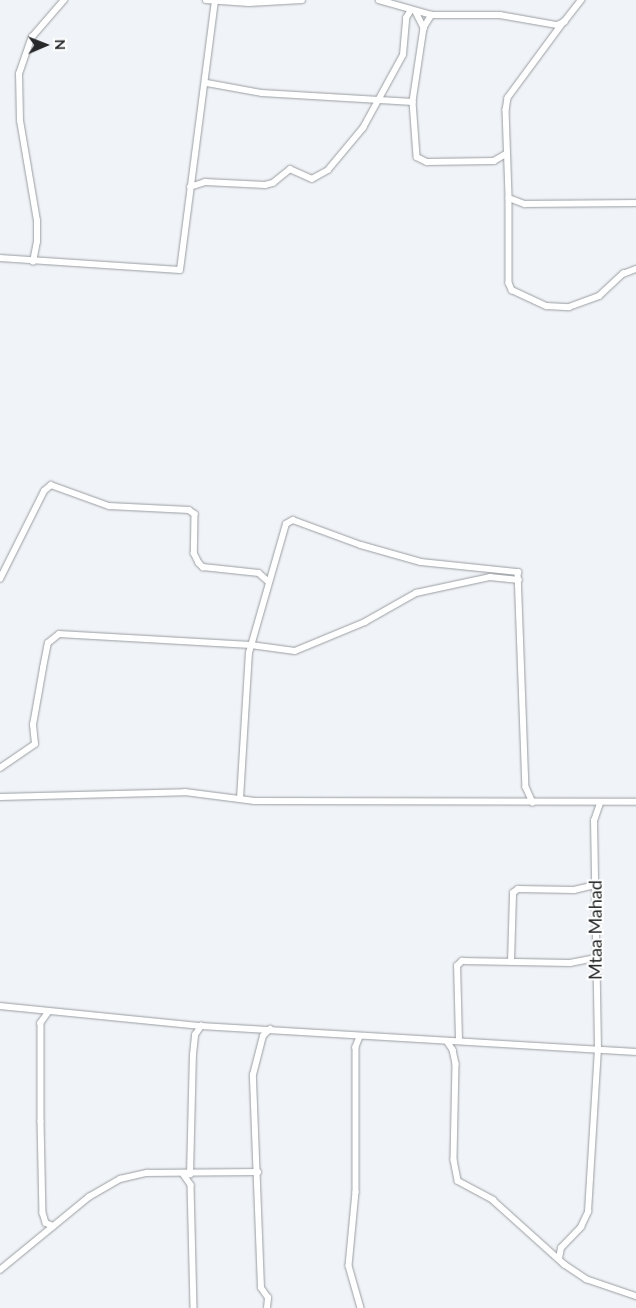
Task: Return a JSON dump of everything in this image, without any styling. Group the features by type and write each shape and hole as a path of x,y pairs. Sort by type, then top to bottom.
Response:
{"street":[{"path":"32,262 37,242 37,221 20,121 19,74 32,37 64,0"},
{"path":"206,0 215,2 302,0"},
{"path":"379,0 396,3 414,11 432,14 500,16 557,25 564,22"},
{"path":"581,0 508,98 506,154 509,198 509,283 512,290 546,306 569,307 599,296 623,274 636,269"},
{"path":"0,258 32,262 180,270 190,187 207,83 215,2"},
{"path":"190,187 204,182 266,185 290,169 306,179 317,177 353,141 379,99 403,56 406,18 414,11"},
{"path":"414,11 424,28"},
{"path":"432,14 424,28 412,102 419,159 494,161 506,154"},
{"path":"207,83 262,93 412,102"},
{"path":"509,198 525,204 636,203"},
{"path":"0,579 44,491 51,485 109,506 189,510 195,514 194,553 203,567 259,573 272,569"},
{"path":"240,799 243,720 252,637 286,524 296,520 388,553 421,562 518,572 526,787 533,803"},
{"path":"259,573 268,582"},
{"path":"0,768 35,744 33,725 42,668 48,643 55,635 101,635 302,649 365,622 416,593 490,577 519,580"},
{"path":"252,637 259,647"},
{"path":"0,797 185,792 240,799 587,804 636,802"},
{"path":"587,804 595,812 600,804"},
{"name":"Mtaa Mahad","path":"559,1259 561,1248 581,1227 588,1212 598,1049 595,958 595,812"},
{"path":"512,962 513,893 518,889 574,890 595,885"},
{"path":"453,1050 460,1040 457,966 462,961 570,963 595,958"},
{"path":"0,1006 201,1026 260,1028 360,1037 460,1040 636,1052"},
{"path":"34,1010 41,1023 43,1214 46,1224 53,1226"},
{"path":"41,1023 49,1012"},
{"path":"194,1308 191,1185 187,1175 193,1055 195,1035 201,1026"},
{"path":"260,1028 263,1036"},
{"path":"267,1308 268,1298 261,1288 253,1075 263,1036 270,1029"},
{"path":"350,1035 357,1044"},
{"path":"360,1037 357,1044 356,1192 349,1266 361,1308"},
{"path":"446,1040 453,1050 457,1099 454,1160 458,1181 493,1200 559,1259 586,1280 636,1296"},
{"path":"0,1270 89,1197 120,1179 147,1173 187,1175 258,1172"}]}
